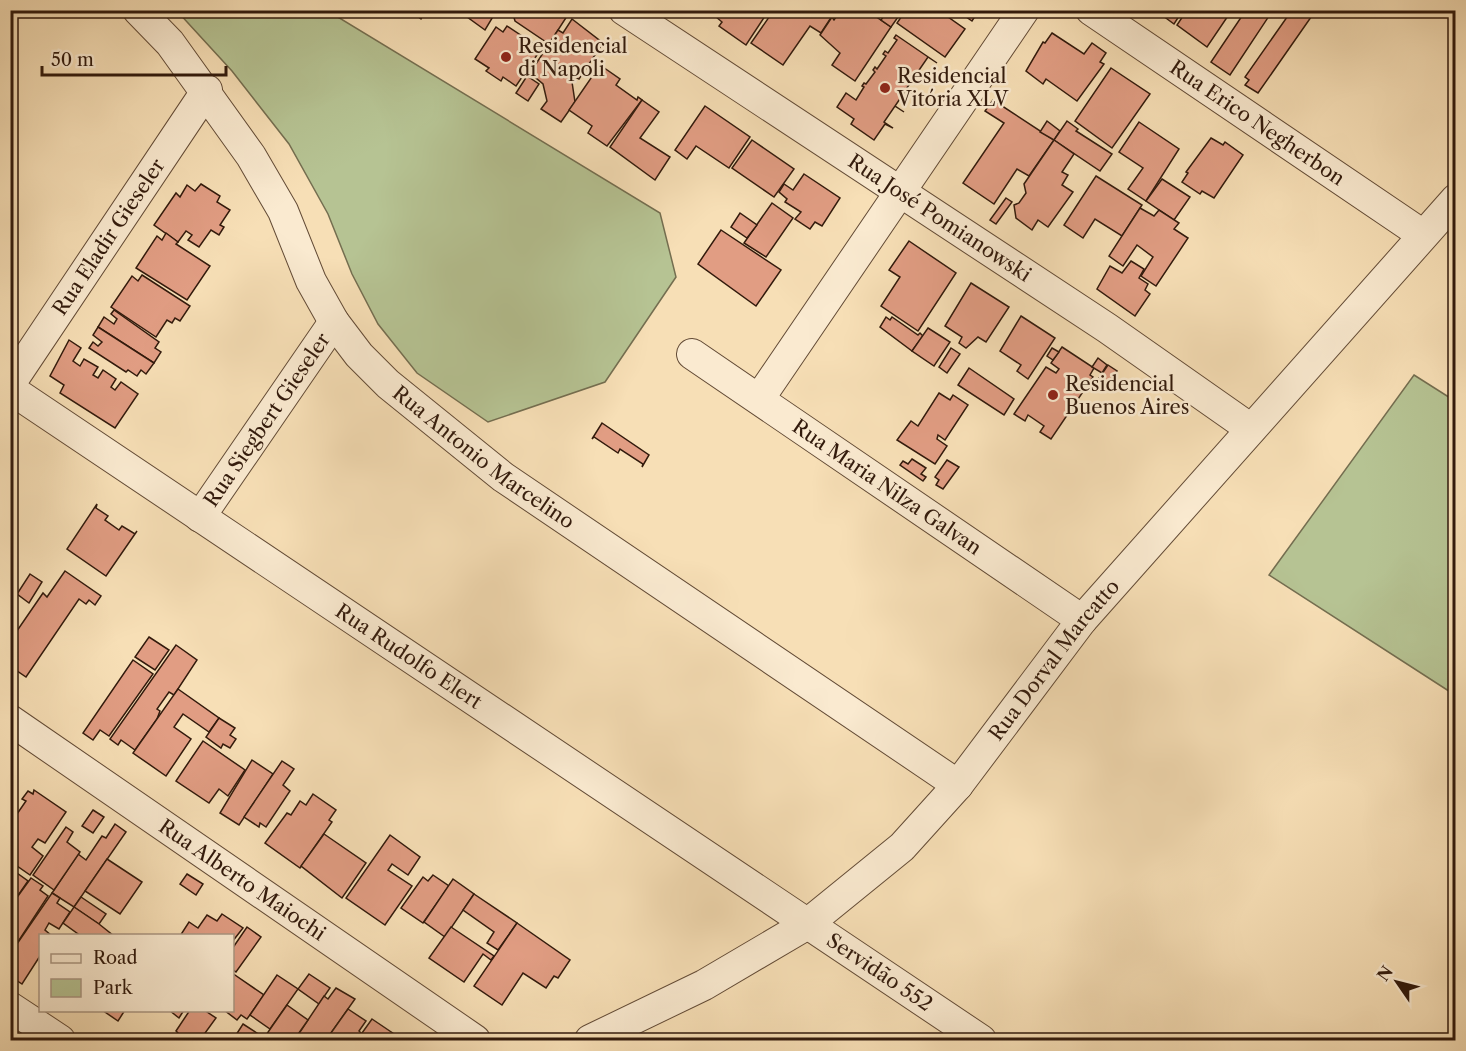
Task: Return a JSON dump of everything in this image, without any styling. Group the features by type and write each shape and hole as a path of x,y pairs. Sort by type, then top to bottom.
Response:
{"street":[{"name":"Rua Antonio Marcelino","path":"138,10 170,43 207,90 251,156 283,211 311,281 334,322 359,355 388,384 503,477 958,785"},
{"name":"Rua José Pomianowski","path":"624,10 1107,328 1251,429"},
{"path":"759,399 1024,10"},
{"name":"Rua Erico Negherbon","path":"1091,10 1284,139 1422,235"},
{"name":"Rua Eladir Gieseler","path":"10,387 207,90"},
{"name":"Rua Dorval Marcatto","path":"590,1041 704,985 806,925 902,847 958,785 1082,620 1455,200"},
{"name":"Rua Siegbert Gieseler","path":"200,517 334,322"},
{"name":"Rua Maria Nilza Galvan","path":"692,354 1082,620"},
{"name":"Rua Rudolfo Elert","path":"10,387 806,925"},
{"name":"Rua Alberto Maiochi","path":"10,720 475,1041"},
{"name":"Servidão 552","path":"806,925 981,1041"},
{"path":"10,1006 60,1041"}],"green space":[{"path":"177,11 328,11 660,213 676,277 605,382 488,422 417,373 378,324 352,274 328,214 289,144 232,71"},
{"path":"1414,375 1455,401 1455,695 1269,575"}],"building":[{"path":"409,10 426,10 421,19"},
{"path":"465,10 497,10 485,30 463,14"},
{"path":"515,10 571,10 549,44 515,21 513,14"},
{"path":"708,10 769,10 746,45 719,26 722,22"},
{"path":"774,10 801,10 809,16 812,10 836,10 821,33 810,26 783,65 751,43"},
{"path":"841,10 866,10 891,27 855,81 832,65 840,53 820,35 832,17 834,20"},
{"path":"888,10 903,10 891,27 881,20"},
{"path":"906,10 938,10 965,29 945,57 897,23"},
{"path":"956,10 979,10 972,21"},
{"path":"1155,10 1183,10 1174,24"},
{"path":"1187,10 1232,10 1207,47 1177,25"},
{"path":"1246,10 1273,10 1230,75 1211,62"},
{"path":"1292,10 1316,10 1258,93 1245,85 1249,80 1245,77"},
{"path":"572,19 603,43 579,79 575,77 572,82 575,102 561,122 541,109 547,101 543,84 530,73 558,30 563,33"},
{"name":"Residencial di Napoli","path":"507,26 534,44 530,50 537,55 516,86 503,77 501,81 486,71 489,68 475,59 496,27 503,32"},
{"path":"1052,33 1084,54 1092,43 1106,53 1100,62 1104,64 1077,101 1046,79 1043,84 1026,71 1043,42 1045,43"},
{"name":"Residencial Vitória XLV","path":"896,35 937,63 928,57 917,73 926,79 917,74 906,89 916,95 906,90 884,122 893,128 885,124 874,140 851,124 854,119 837,107 846,93 856,100 864,83 866,84 875,72 873,70 875,67 877,69 886,56 883,54 885,51 888,53 897,40 894,38"},
{"path":"600,65 620,79 616,85 637,100 638,97 642,100 607,146 588,133 592,126 569,110"},
{"path":"1111,68 1150,94 1112,148 1075,121"},
{"path":"527,76 539,84 528,101 516,93"},
{"path":"642,100 659,112 640,138 670,157 655,180 610,147"},
{"path":"993,100 1054,140 1029,176 1017,169 994,204 963,183 1004,123 985,111"},
{"path":"705,106 750,137 729,168 696,146 687,159 675,150"},
{"path":"1047,121 1060,131 1054,140 1040,132"},
{"path":"1067,121 1078,129 1076,131 1112,154 1100,171 1054,140"},
{"path":"1139,122 1179,149 1146,201 1128,189 1143,168 1119,152"},
{"path":"1211,138 1223,145 1225,142 1243,155 1214,198 1202,191 1200,194 1182,182 1188,173 1186,172"},
{"path":"752,140 794,169 774,197 732,168"},
{"path":"1054,140 1074,154 1062,172 1068,175 1062,185 1073,192 1048,227 1038,220 1032,230 1016,218 1014,205 1019,203 1026,193 1024,184"},
{"path":"804,174 840,198 822,226 815,222 810,229 795,219 801,212 785,202 787,199 779,192 784,184 793,190"},
{"path":"1096,176 1142,205 1122,236 1095,219 1083,238 1064,225"},
{"path":"1162,179 1190,197 1174,220 1146,201"},
{"path":"201,184 220,196 217,202 230,210 220,225 224,227 219,235 211,230 199,247 188,240 192,235 186,231 178,242 154,225 176,193 180,197 187,185 195,191"},
{"path":"1006,198 1012,202 996,224 990,220"},
{"path":"772,203 793,218 766,257 744,243"},
{"path":"1140,208 1154,216 1159,210 1179,223 1174,229 1188,238 1156,286 1141,276 1153,257 1137,245 1123,266 1109,256"},
{"path":"740,213 757,225 747,238 731,227"},
{"path":"721,230 781,270 756,306 698,264"},
{"path":"166,233 178,242 176,244 210,266 187,300 136,268 157,236 162,240"},
{"path":"909,241 956,273 918,331 881,306 900,277 889,270"},
{"path":"1131,261 1144,269 1139,278 1148,284 1145,290 1150,294 1135,316 1097,289 1110,266 1122,273"},
{"path":"142,275 190,306 180,321 175,318 172,323 167,320 156,337 111,307 132,276 138,281"},
{"path":"971,283 1009,307 986,342 978,337 966,348 959,343 962,337 945,326"},
{"path":"114,310 159,342 155,348 161,352 154,363 98,327 104,317 114,324 117,319 111,314"},
{"path":"1021,316 1055,338 1028,379 1017,371 1021,365 1000,351"},
{"path":"886,317 890,320 892,317 923,336 912,351 880,327"},
{"path":"98,327 154,363 146,374 141,370 137,376 128,370 126,372 89,348 93,342 98,346 102,342 93,335"},
{"path":"928,328 950,342 934,366 912,351"},
{"path":"69,340 81,348 73,361 80,366 84,359 98,367 93,375 98,378 103,370 116,379 111,387 115,390 121,382 138,394 115,428 60,393 64,385 50,376"},
{"name":"Residencial Buenos Aires","path":"1062,347 1094,368 1090,375 1093,377 1051,439 1040,432 1044,426 1028,415 1025,421 1014,414 1046,367 1056,373 1059,369 1051,363"},
{"path":"951,348 960,354 947,373 939,367"},
{"path":"1052,348 1059,352 1053,360 1047,356"},
{"path":"1098,358 1107,365 1102,373 1092,367"},
{"path":"1108,365 1117,371 1104,389 1095,384"},
{"path":"969,368 1014,399 1004,415 958,385"},
{"path":"939,393 950,400 953,395 968,405 945,440 938,435 937,439 947,446 935,464 897,440 911,421 918,426"},
{"path":"602,423 649,455 642,467 643,464 620,449 618,453 594,437 592,439"},
{"path":"912,459 926,468 921,474 926,477 923,481 900,465 903,461 908,464"},
{"path":"947,460 959,467 943,489 936,485 939,480 935,477"},
{"path":"97,504 96,508 108,516 105,520 119,530 122,526 135,534 106,576 67,549"},
{"path":"65,571 101,596 95,605 89,600 86,604 79,599 26,677 10,666 10,641 43,593 47,597"},
{"path":"30,574 42,582 29,603 17,594"},
{"path":"149,637 169,650 155,670 135,657"},
{"path":"176,645 197,660 174,695 169,692 157,709 160,711 157,719 135,750 121,740 118,745 110,739"},
{"path":"133,660 153,674 109,736 100,730 93,740 83,733"},
{"path":"178,689 219,718 209,732 183,714 174,727 191,739 166,776 133,753"},
{"path":"219,718 235,728 230,735 236,739 230,748 223,744 221,748 206,737"},
{"path":"203,741 245,770 228,796 219,789 209,803 176,781"},
{"path":"252,760 273,774 239,825 220,813"},
{"path":"282,761 294,769 283,785 290,791 266,827 260,823 259,827 244,817"},
{"path":"34,790 66,812 45,843 38,839 32,847 43,856 30,875 10,861 10,824 26,801 22,799 28,791 33,794"},
{"path":"313,794 336,810 329,820 332,822 300,868 265,843 287,813 291,815 300,801 306,805"},
{"path":"93,810 104,817 93,833 82,826"},
{"path":"115,824 126,832 74,907 52,893 78,854 86,860 102,836 106,838"},
{"path":"66,827 73,832 67,842 80,852 54,890 33,875"},
{"path":"324,834 366,863 342,898 301,866"},
{"path":"390,835 420,857 408,875 392,864 388,870 412,886 385,925 346,898"},
{"path":"107,859 142,882 120,914 85,891"},
{"path":"10,868 28,881 10,907"},
{"path":"187,874 203,884 196,895 180,884"},
{"path":"433,875 449,886 423,923 401,908 423,877 428,881"},
{"path":"31,878 43,886 40,890 48,896 10,954 10,907"},
{"path":"453,879 474,894 445,937 424,922"},
{"path":"52,893 60,898 57,903 70,912 59,929 49,923 45,930 50,934 39,934 39,958 22,984 10,976 10,954"},
{"path":"474,894 517,923 498,950 487,943 494,932 463,910"},
{"path":"81,897 106,914 99,924 74,907"},
{"path":"74,907 112,934 78,934 63,923"},
{"path":"222,914 243,928 234,939 234,934 181,934 189,922 198,928 207,915 217,921"},
{"path":"517,923 570,960 558,978 554,976 546,988 523,973 502,1005 474,986"},
{"path":"247,927 261,937 236,972 234,970 234,946"},
{"path":"451,927 494,956 491,960 483,954 464,982 429,958"},
{"path":"234,974 264,995 247,1019 241,1015 237,1020 227,1012 234,1012"},
{"path":"309,974 330,988 319,1004 298,989"},
{"path":"277,975 298,989 270,1029 250,1015"},
{"path":"336,988 355,999 326,1040 306,1040 298,1035 324,996 328,999"},
{"path":"287,1005 308,1020 294,1040 273,1040 266,1035"},
{"path":"348,1009 366,1021 359,1031 362,1034 357,1040 326,1040"},
{"path":"105,1012 124,1012 118,1021"},
{"path":"172,1012 183,1012 179,1018"},
{"path":"189,1012 207,1012 216,1018 200,1040 176,1040 178,1033 176,1031"},
{"path":"372,1019 403,1040 357,1040"},
{"path":"243,1024 267,1040 234,1038"}],"place":[{"name":"Residencial di Napoli","path":"506,57"},
{"name":"Residencial Vitória XLV","path":"885,88"},
{"name":"Residencial Buenos Aires","path":"1053,395"}]}
